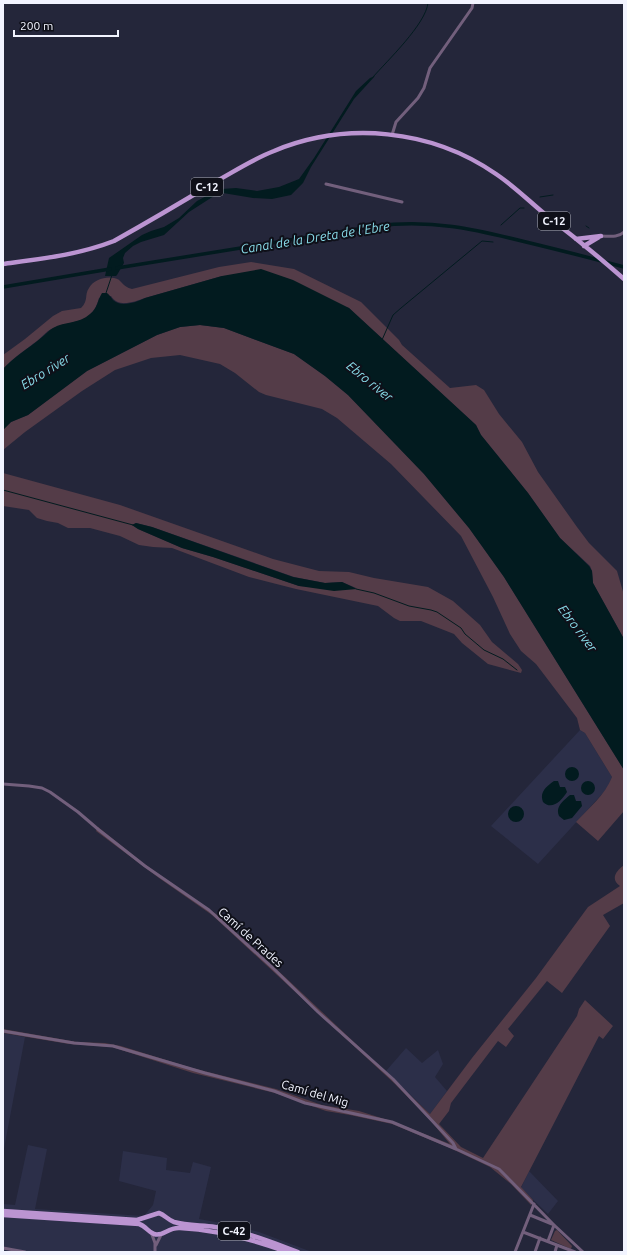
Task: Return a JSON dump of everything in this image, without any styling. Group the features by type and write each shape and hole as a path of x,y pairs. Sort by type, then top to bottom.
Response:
{"main road":[{"name":"C-12","path":"3,264 76,253 94,249 114,241 264,155 300,142 337,134 392,135 413,138 436,144 477,162 496,174 624,279"},
{"path":"576,239 601,236"},
{"path":"583,245 601,236"},
{"path":"585,238 591,242"},
{"path":"583,245 585,238"},
{"path":"590,251 591,242"},
{"name":"C-42","path":"3,1211 137,1220 159,1213 176,1223 215,1227 245,1233 298,1252"},
{"name":"C-42","path":"3,1215 136,1224 142,1225 155,1234 163,1233 169,1229 178,1227 214,1231 247,1238 287,1252"},
{"path":"149,1231 146,1223 150,1216"},
{"path":"163,1233 169,1224 168,1219"}],"street":[{"path":"392,135 396,122 418,98 424,88 430,68 472,8 473,3"},
{"path":"326,184 402,202"},
{"path":"601,236 616,236 624,232"},
{"name":"Camí de Prades","path":"3,784 42,788 50,792 78,812 139,861 209,910 269,964 318,1012 393,1079 456,1148"},
{"name":"Camí del Mig","path":"3,1031 74,1043 113,1046 205,1073 274,1091 305,1102 392,1122 456,1148 499,1169 583,1252"},
{"path":"515,1252 534,1204"},
{"path":"530,1215 554,1225 548,1241"},
{"path":"149,1231 154,1240 155,1250"},
{"path":"523,1232 575,1252 578,1248"},
{"path":"155,1250 163,1233"},
{"path":"535,1252 540,1238"},
{"path":"554,1252 557,1245"},
{"path":"3,1248 25,1252"}],"shaded area":[{"path":"251,262 294,269 361,302 399,340 402,345 450,388 476,385 484,390 499,414 522,442 538,472 577,527 589,543 617,571 624,595 624,639 593,583 590,566 560,538 528,493 481,435 476,425 349,308 222,276 126,303 118,302 111,296 99,298 91,314 78,321 56,327 48,331 3,369 3,355 53,316 62,311 81,308 86,300 89,288 93,283 100,279 117,279 126,287 132,289 219,267"},
{"path":"200,325 224,328 294,354 325,376 348,395 424,474 469,528 504,577 624,770 624,811 598,841 576,822 605,790 612,777 585,733 580,730 577,718 536,664 521,651 510,634 493,597 461,536 391,464 337,418 322,409 259,392 235,373 220,364 180,355 151,358 115,370 82,391 25,432 3,450 3,430 11,422 28,415 87,371 157,335 180,327"},
{"path":"3,473 120,505 273,559 319,571 349,572 374,578 428,587 453,601 480,625 492,642 518,664 522,670 521,673 488,664 462,643 454,634 421,621 400,621 378,606 296,589 249,577 172,548 139,545 120,536 90,528 68,528 58,523 37,518 29,510 3,506","holes":["136,523 152,527 294,577 325,583 342,582 356,588 299,586 182,548 132,525"]},
{"path":"580,730 585,733 612,777 609,785 603,793 538,864 491,826"},
{"path":"98,827 143,863 216,914 430,1114 472,1058 536,978 588,907 620,886 615,881 615,875 624,865 624,903 603,915 610,926 562,993 547,981 508,1029 514,1036 506,1047 498,1041 451,1103 449,1111 439,1124 461,1147 483,1158 577,1016 579,1009 585,1000 613,1026 603,1039 599,1036 521,1187 533,1200 531,1205 511,1184 490,1167 450,1148 392,1124 326,1111 275,1093 193,1073 112,1047 69,1044 3,1033 3,1029 77,1042 105,1043 121,1046 192,1068 276,1089 322,1105 359,1111 394,1122 450,1144 430,1120 395,1084 212,915 96,831"},
{"path":"3,1033 25,1037 3,1154"},
{"path":"406,1048 422,1063 438,1050 443,1064 435,1077 447,1091 430,1114 386,1071"},
{"path":"28,1145 47,1149 35,1209 144,1216 153,1205 156,1191 119,1181 123,1151 167,1158 166,1170 190,1173 193,1162 211,1167 199,1219 259,1232 312,1252 3,1252 3,1204 15,1205"},
{"path":"529,1171 558,1201 548,1214 521,1188"},
{"path":"557,1230 572,1246 571,1249 551,1240 555,1231"}],"water":[{"path":"375,76 354,99 311,167 303,183 291,195 272,199 253,198 223,193 217,194 189,212 164,235 133,246 125,253 123,258 124,263 117,275 105,276 109,258 142,235 164,227 179,218 197,201 212,193 222,189 236,188 257,191 279,187 299,179 356,91 370,78"},
{"name":"Ebro river","path":"261,269 293,280 349,308 476,425 481,435 528,493 560,538 589,566 592,571 593,583 624,639 624,770 504,577 469,528 424,474 348,395 325,376 294,354 224,328 200,325 180,327 157,335 87,371 28,415 11,422 3,430 3,369 12,360 52,329 62,324 77,321 93,312 102,293 107,293 113,300 120,304 129,304 222,276"},
{"path":"136,523 152,527 293,577 325,583 342,582 357,589 334,591 299,586 182,548 132,525"},
{"path":"569,767 575,767 579,771 579,777 575,781 569,781 565,777 565,771"},
{"path":"554,781 558,781 560,787 565,787 567,792 560,801 553,805 546,804 543,802 542,798 543,792 546,787"},
{"path":"585,781 591,781 595,785 595,791 591,795 585,795 581,791 581,785"},
{"path":"570,795 574,795 576,801 581,801 582,806 572,818 564,820 559,816 558,810 560,804"},
{"path":"516,806 522,808 524,814 522,820 516,822 510,820 508,814 510,808"}],"waterway":[{"path":"373,77 421,21 426,12 428,3"},
{"path":"540,197 553,195"},
{"path":"501,225 520,208 524,208"},
{"name":"Canal de la Dreta de l'Ebre","path":"117,268 396,224 452,226 470,229 624,267"},
{"path":"382,340 393,315 482,241 493,242"},
{"name":"Canal de la Dreta de l'Ebre","path":"3,287 110,269"},
{"path":"106,293 112,275"},
{"path":"3,490 133,525"},
{"path":"356,589 374,593 409,606 437,612 461,628 465,634 484,650 503,659 517,670"}]}
